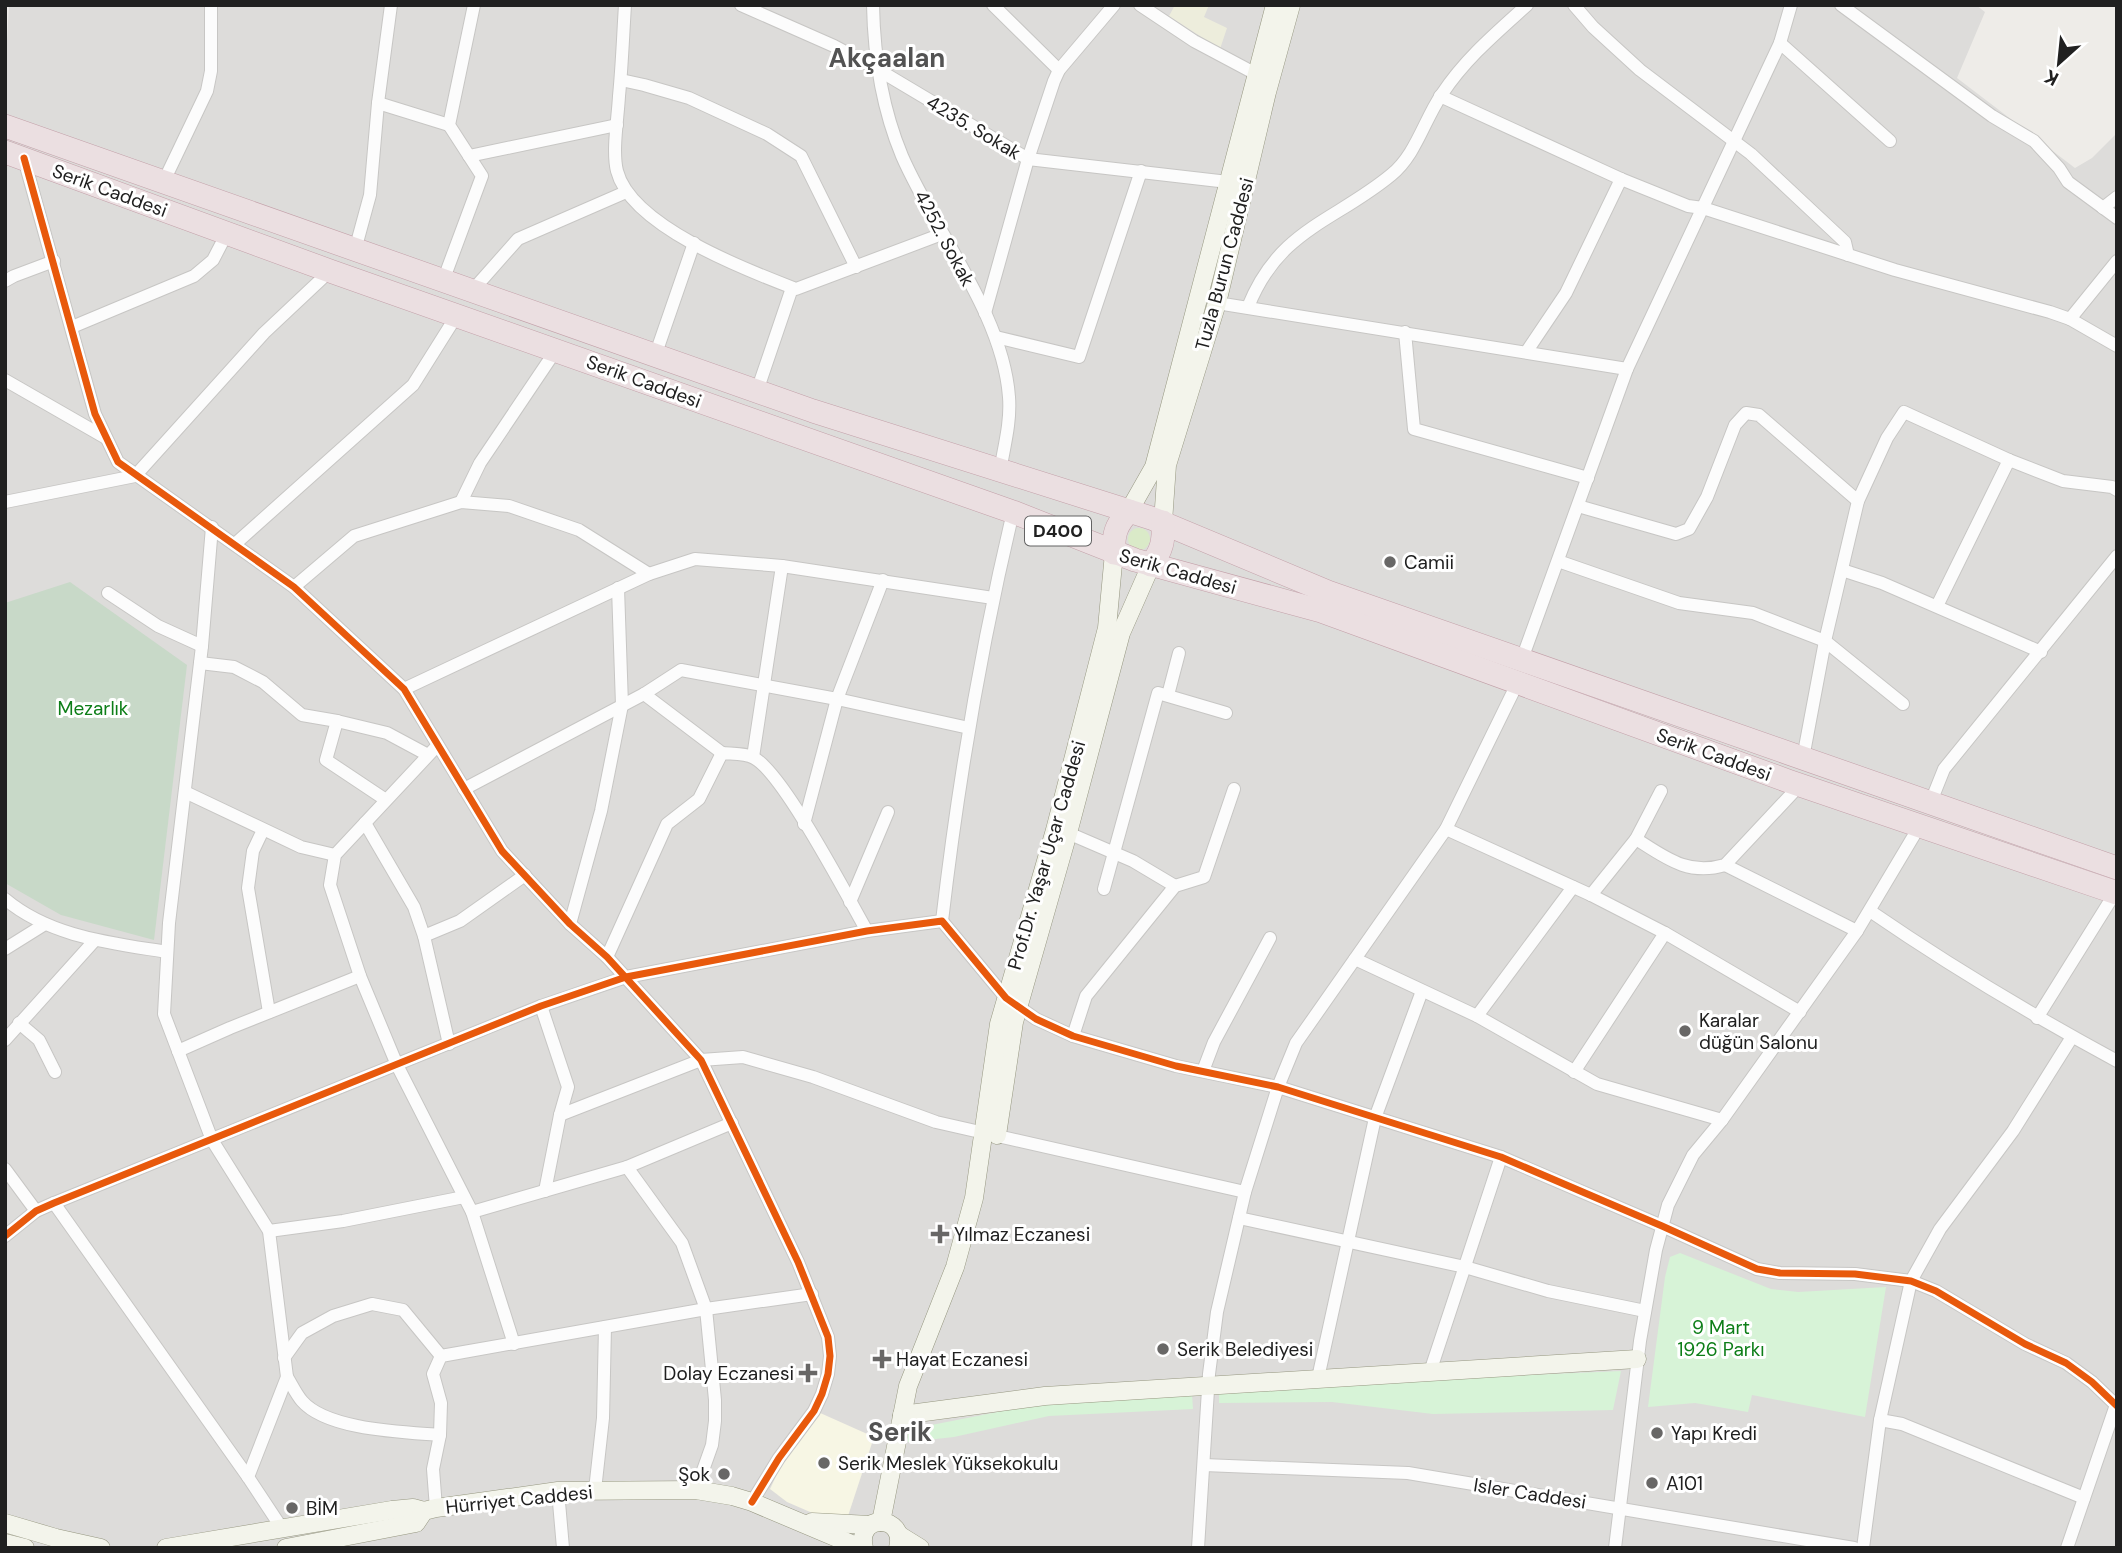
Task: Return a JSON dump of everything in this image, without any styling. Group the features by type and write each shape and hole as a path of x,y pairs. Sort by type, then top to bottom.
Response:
{"highway":[{"name":"Serik Caddesi","path":"5,126 813,411 1163,522 1328,592 2117,868"},
{"name":"Serik Caddesi","path":"15,155 330,271 1013,512 1114,553 1321,611 1800,785 2116,893"},
{"path":"1114,553 1113,537 1116,525 1129,511"},
{"path":"1151,565 1164,542 1163,522"}],"main road":[{"name":"Tuzla Burun Caddesi","path":"1129,511 1154,467 1275,5"},
{"name":"Tuzla Burun Caddesi","path":"1163,522 1167,466 1217,303 1267,92 1291,5"},
{"name":"Prof.Dr. Yaşar Uçar Caddesi","path":"862,1548 863,1536 875,1524 908,1386 956,1267 991,1134 999,1024 1012,1003 1107,628 1114,553"},
{"path":"1012,1003 1068,833 1121,633 1151,565"},
{"path":"902,1415 1045,1396 1637,1359"},
{"name":"Hürriyet Caddesi","path":"284,1539 337,1543 416,1523 430,1509 558,1491 696,1490 716,1492 752,1502 862,1548"},
{"path":"166,1548 284,1539 392,1510 413,1507 430,1509"},
{"name":"Hürriyet Caddesi","path":"798,1520 875,1524"},
{"path":"5,1523 101,1548"},
{"path":"875,1524 892,1525 898,1541 920,1548"},
{"path":"5,1543 25,1548"}],"street":[{"path":"163,183 206,91 211,71 211,5"},
{"path":"355,250 370,195 377,103 391,5"},
{"path":"449,125 474,5"},
{"path":"625,5 617,125 617,169 626,192 673,233 736,265 796,289 942,234"},
{"name":"4235. Sokak","path":"741,5 834,46 877,69 1028,159 1228,182"},
{"name":"4252. Sokak","path":"873,5 877,69 891,127 902,155 985,313 1003,357 1009,418 1000,471"},
{"path":"993,5 1059,70"},
{"path":"1140,5 1194,41 1256,74"},
{"path":"1248,307 1265,273 1282,252 1311,227 1382,182 1399,168 1440,96 1481,46 1527,5"},
{"path":"1574,5 1593,27 1640,70 1751,154 1845,242 1848,256"},
{"path":"1522,659 1627,369 1780,43 1791,5"},
{"path":"1841,5 1992,116 2034,141 2068,182 2117,218"},
{"path":"985,313 1042,109 1059,70 1107,7"},
{"path":"1780,43 1890,141"},
{"path":"621,80 690,98 767,134 802,156 856,267"},
{"path":"1440,96 1688,206 1703,208 1848,256 2070,319 2117,346"},
{"path":"377,103 449,125 482,176 443,281"},
{"path":"469,156 617,125"},
{"path":"15,155 54,261 95,414 118,462 294,587 404,689 433,751 464,789 502,850 570,924 607,957 701,1060 812,1294 828,1337 828,1374 822,1394 752,1502"},
{"path":"996,337 1079,357 1141,171"},
{"path":"1527,351 1566,293 1621,178"},
{"path":"472,291 518,239 626,192"},
{"path":"2104,208 2117,197"},
{"path":"72,327 194,276 213,260 228,233"},
{"path":"655,356 694,243"},
{"path":"5,281 13,275 54,261"},
{"path":"2070,319 2117,261"},
{"path":"5,502 135,476 264,333 330,271"},
{"path":"757,390 792,288"},
{"path":"1217,303 1627,369"},
{"path":"235,544 413,385 457,315"},
{"path":"1405,332 1413,429 1588,478"},
{"path":"461,502 480,463 556,350"},
{"path":"5,380 106,438"},
{"path":"1803,758 1825,641 1858,501 1887,438 1904,412 2009,460 2063,481 2112,487 2117,490"},
{"path":"1578,506 1676,534 1689,529 1707,497 1735,425 1746,413 1759,415 1858,501"},
{"path":"1937,607 2009,460"},
{"path":"294,587 354,536 461,502 509,506 579,530 649,574"},
{"path":"1013,512 993,598 955,808 942,921 979,968 1012,1003 1036,1019 1073,1036 1203,1072 1278,1087 1501,1157 1757,1269 1780,1273 1856,1274 1911,1281 1936,1292 2025,1345 2066,1363 2116,1404 2067,1548"},
{"path":"212,527 202,646 169,923 164,1014 212,1140 269,1231 287,1377 303,1402 324,1416 376,1430 440,1435"},
{"path":"1930,804 1944,769 2117,556"},
{"path":"404,689 649,574 695,559 782,566 993,598"},
{"path":"1558,561 1679,603 1753,613 1825,641 1903,704"},
{"path":"753,757 782,566"},
{"path":"1842,570 1882,583 2041,652"},
{"path":"804,824 837,699 883,580"},
{"path":"570,924 601,811 622,705 618,588"},
{"path":"108,593 158,626 202,646"},
{"path":"1168,695 1179,653"},
{"path":"200,663 234,667 263,682 302,715 387,733 433,751"},
{"path":"464,789 644,694 681,670 837,699 969,729"},
{"path":"1198,1548 1209,1384 1217,1312 1245,1192 1278,1087 1296,1043 1446,828 1517,684"},
{"path":"1104,889 1158,693 1226,713"},
{"path":"644,694 722,753 753,757 770,770 867,931"},
{"path":"337,721 326,760 386,800"},
{"path":"433,751 335,855 330,885 360,976 397,1065 472,1212 514,1344"},
{"path":"607,957 667,824 699,799 722,753"},
{"path":"1636,839 1668,859 1694,870 1725,865 1800,785"},
{"path":"1073,1036 1086,996 1175,886 1205,877 1234,789"},
{"path":"1591,895 1636,839 1661,791"},
{"path":"185,792 302,847 335,855"},
{"path":"850,902 888,812"},
{"path":"365,823 414,907 424,936 449,1044"},
{"path":"1615,1548 1637,1359 1668,1205 1693,1155 1722,1120 1857,931 1919,827"},
{"path":"1446,828 1591,895 1665,933 1800,1012"},
{"path":"263,830 253,851 248,888 269,1012"},
{"path":"1068,833 1114,853 1175,886"},
{"path":"1725,865 1857,931"},
{"path":"424,936 460,921 525,875"},
{"path":"1477,1016 1573,887"},
{"path":"2037,1018 2116,893"},
{"path":"5,899 23,914 45,924 95,940 167,952"},
{"path":"1870,911 1952,967 2037,1018 2117,1061"},
{"path":"5,1236 36,1211 54,1203 541,1006 625,978 867,931 942,921"},
{"path":"5,949 45,924"},
{"path":"1574,1072 1665,933"},
{"path":"1203,1072 1221,1030 1270,938"},
{"path":"5,1040 95,940"},
{"path":"1355,959 1477,1016 1597,1084 1722,1120"},
{"path":"178,1051 360,976"},
{"path":"1318,1378 1375,1118 1422,991"},
{"path":"541,1006 569,1087 560,1115 545,1191"},
{"path":"19,1023 39,1040 55,1072"},
{"path":"1863,1548 1880,1420 1911,1281 1940,1229 2013,1131 2072,1037"},
{"path":"560,1115 701,1060 743,1057 813,1077 936,1122 1245,1192"},
{"path":"472,1212 627,1167 732,1123"},
{"path":"1430,1372 1501,1157"},
{"path":"627,1167 682,1243 706,1309 715,1422 712,1445 696,1490"},
{"path":"5,1169 36,1211"},
{"path":"269,1231 343,1221 464,1197"},
{"path":"54,1203 248,1477 284,1539"},
{"path":"1239,1218 1465,1267 1548,1291 1645,1311"},
{"path":"442,1356 706,1309 812,1294"},
{"path":"285,1358 302,1333 333,1315 372,1304 403,1310 442,1356"},
{"path":"594,1490 605,1384 605,1327"},
{"path":"430,1509 433,1469 440,1435 441,1402 433,1374 442,1356"},
{"path":"248,1477 287,1377"},
{"path":"1880,1420 1902,1424 2084,1498"},
{"name":"Isler Caddesi","path":"1204,1465 1408,1473 1854,1548"},
{"path":"558,1491 563,1548"}],"shaded area":[{"path":"9,5 1976,5 1985,12 1957,78 2075,168 2092,158 2117,133 2117,1548 5,1548 5,76"},
{"path":"1175,5 1209,5 1204,17 1227,28 1220,49 1169,16"},
{"name":"Serik Meslek Yüksekokulu","path":"818,1412 874,1437 847,1519 831,1521 787,1502 770,1489 794,1438"}],"green space":[{"path":"1135,528 1143,528 1150,535 1150,543 1143,550 1135,550 1128,543 1128,535"},
{"name":"Mezarlık","path":"70,582 187,665 154,940 61,915 5,883 5,603"},
{"name":"9 Mart 1926 Parkı","path":"1680,1253 1771,1289 1798,1292 1886,1287 1865,1417 1752,1395 1748,1412 1695,1403 1648,1407 1665,1277 1670,1257"},
{"path":"1621,1371 1613,1410 1433,1414 1332,1402 1219,1403 1219,1389"},
{"path":"1192,1394 1193,1409 1049,1416 954,1437 908,1442 906,1430 1043,1403"}],"cycle path":[{"path":"24,158 95,414 118,462 294,587 404,689 502,851 570,924 607,957 701,1060 798,1262 828,1337 830,1356 822,1394 814,1411 779,1458 752,1502"},
{"path":"5,1236 36,1211 54,1203 541,1006 626,977 867,931 942,921 1006,998 1036,1019 1073,1036 1176,1066 1278,1087 1501,1157 1757,1269 1780,1273 1855,1274 1911,1281 1936,1291 2025,1344 2066,1363 2092,1382 2117,1406"}],"place":[{"name":"Camii","path":"1390,562"},
{"name":"Karalar düğün Salonu","path":"1685,1031"},
{"name":"Yılmaz Eczanesi","path":"940,1234"},
{"name":"Serik Belediyesi","path":"1163,1349"},
{"name":"Hayat Eczanesi","path":"882,1359"},
{"name":"Dolay Eczanesi","path":"808,1373"},
{"name":"Yapı Kredi","path":"1657,1433"},
{"name":"Serik Meslek Yüksekokulu","path":"824,1463"},
{"name":"Şok","path":"724,1474"},
{"name":"A101","path":"1652,1483"},
{"name":"BİM","path":"292,1508"}],"district":[{"name":"Akçaalan","path":"887,58"},
{"name":"Serik","path":"900,1432"}]}
